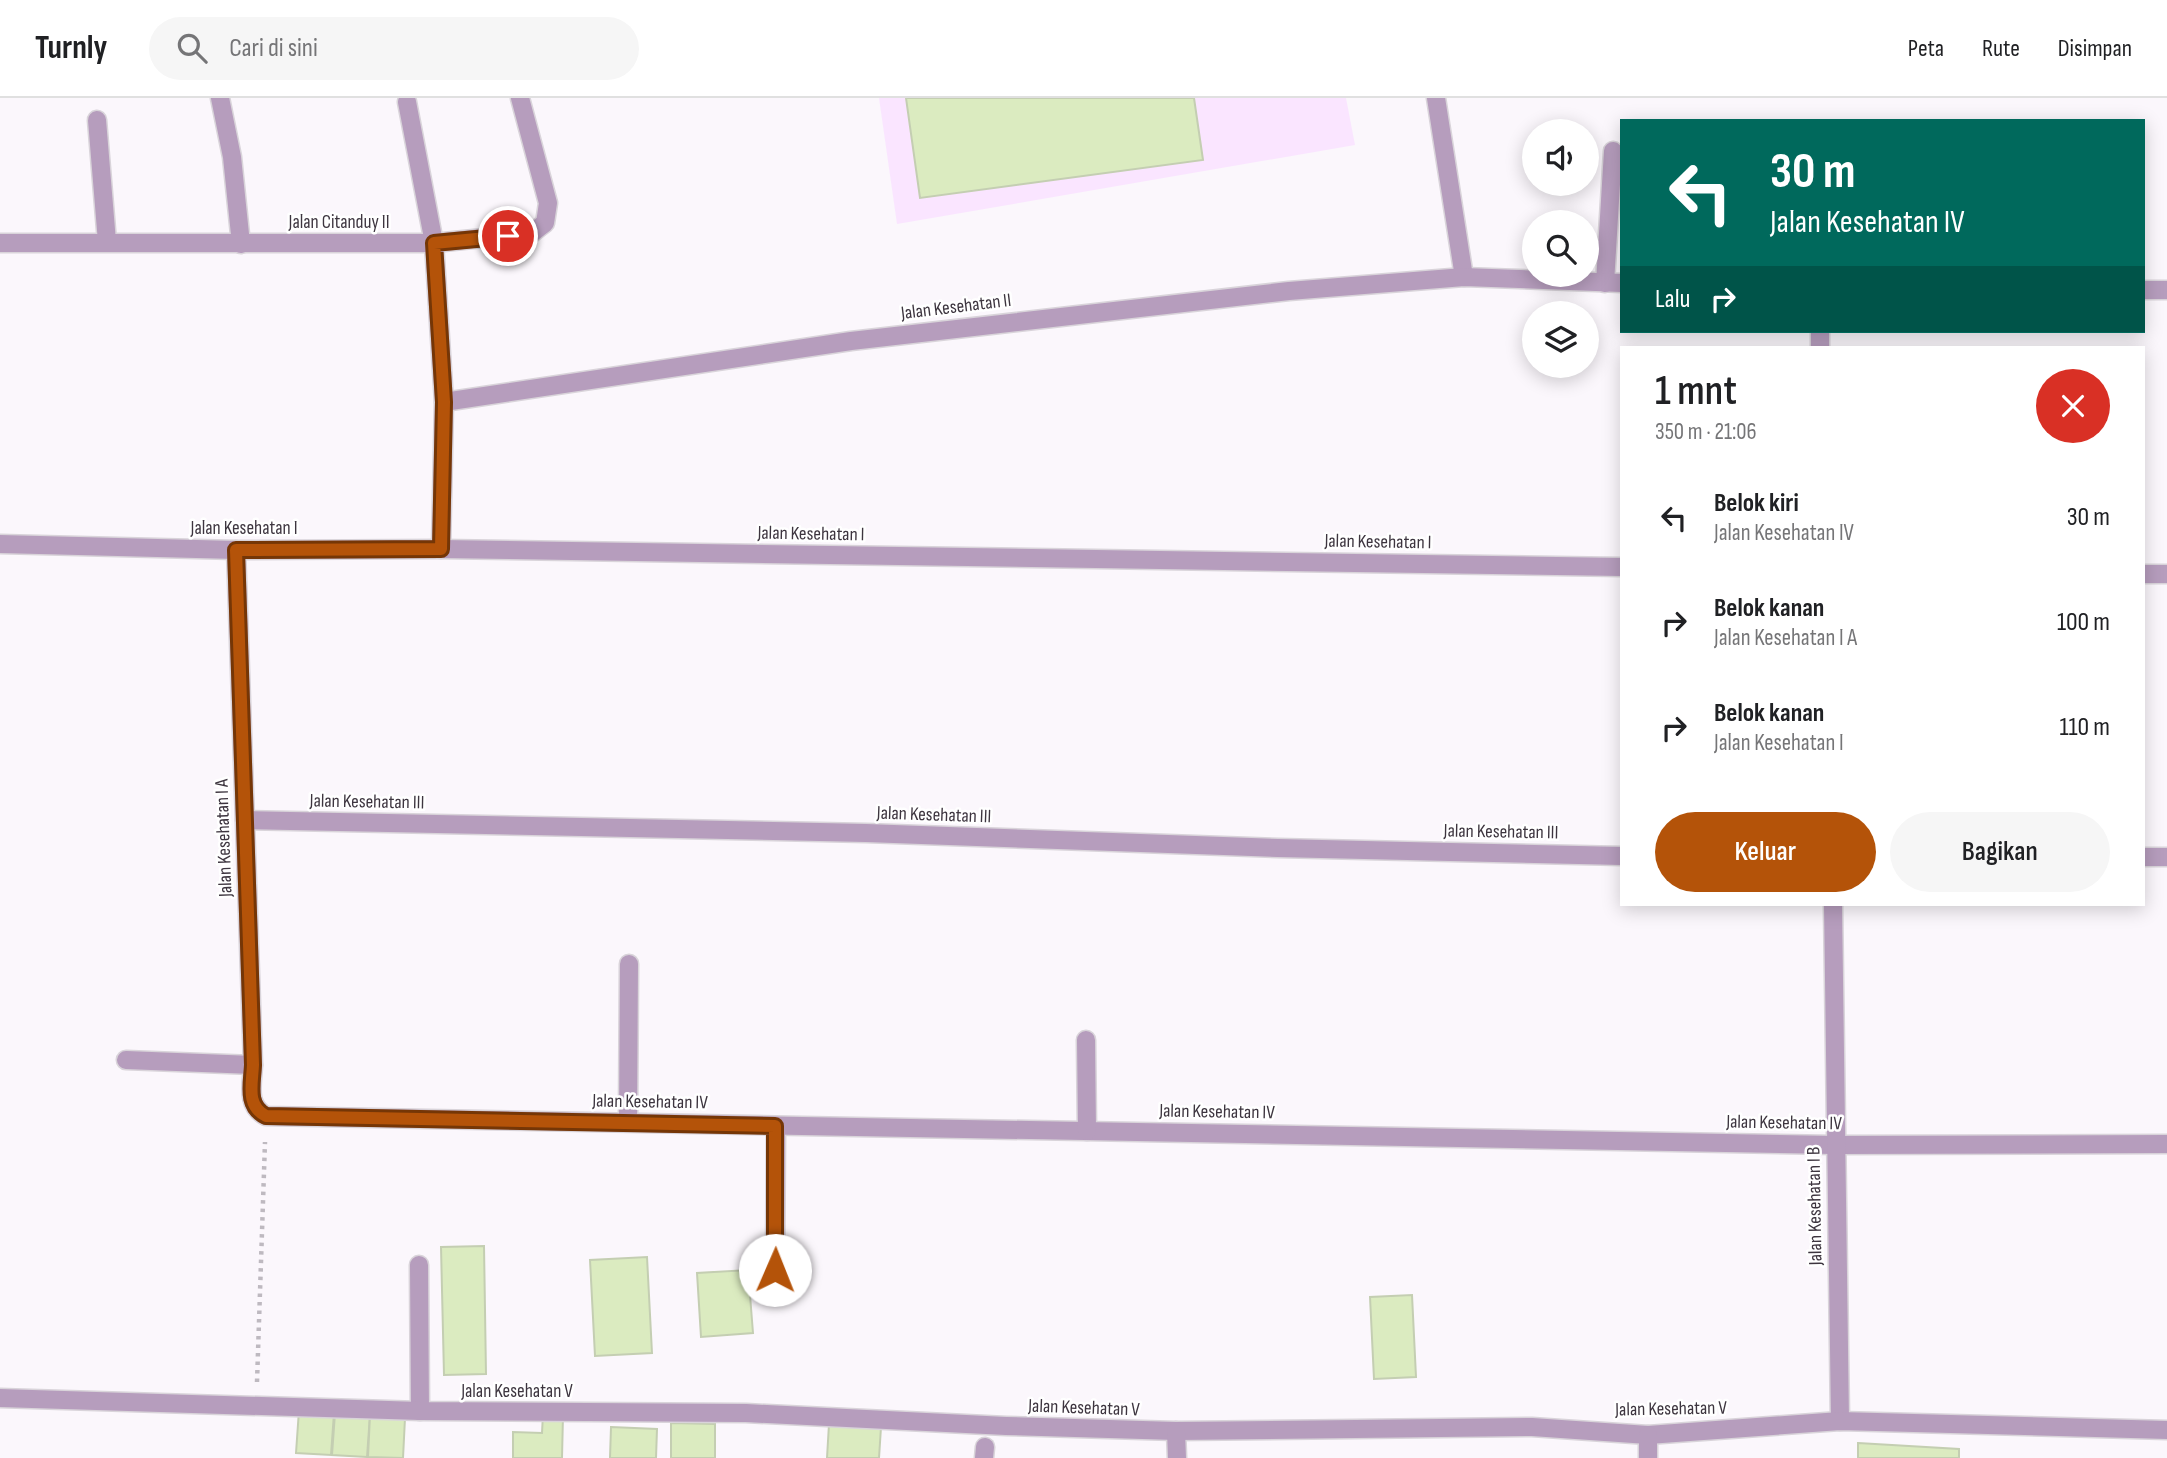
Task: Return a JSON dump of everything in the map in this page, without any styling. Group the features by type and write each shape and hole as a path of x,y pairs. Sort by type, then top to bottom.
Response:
{"street":[{"path":"220,98 232,157 241,244"},
{"name":"Jalan Citanduy II","path":"0,243 434,243 532,233 545,223 548,203 520,98"},
{"path":"1436,98 1464,277"},
{"path":"407,102 434,243 444,402 441,549"},
{"path":"97,120 107,242"},
{"path":"1613,151 1614,283"},
{"name":"Jalan Kesehatan II","path":"444,402 919,332 1289,291 1464,277 1614,283"},
{"path":"2145,290 2167,290"},
{"name":"Jalan Kesehatan I","path":"0,544 236,550 441,549 1620,567"},
{"name":"Jalan Kesehatan I A","path":"236,550 253,1065 251,1103 257,1112 266,1116"},
{"path":"2145,574 2167,574"},
{"name":"Jalan Kesehatan III","path":"245,820 866,833 1264,848 1620,856"},
{"path":"2145,857 2167,857"},
{"name":"Jalan Kesehatan I B","path":"1833,906 1834,1145 1840,1421"},
{"path":"628,1122 629,964"},
{"path":"1086,1040 1087,1131"},
{"path":"126,1060 253,1065"},
{"name":"Jalan Kesehatan IV","path":"266,1116 1834,1145 2167,1144"},
{"path":"775,1126 775,1270"},
{"path":"419,1265 420,1411"},
{"name":"Jalan Kesehatan V","path":"0,1398 420,1411 746,1413 1177,1431 1532,1427 1648,1435 1840,1421 2167,1430"},
{"path":"1177,1431 1177,1458"},
{"path":"1648,1435 1648,1458"}],"path":[{"path":"256,1407 266,1116"}],"shaded area":[{"path":"879,98 1346,98 1355,145 897,224"}],"building":[{"path":"906,98 1194,98 1203,160 920,198"},
{"path":"484,1246 486,1374 444,1375 441,1247"},
{"path":"647,1257 652,1353 595,1356 590,1260"},
{"path":"748,1270 753,1333 701,1337 697,1273"},
{"path":"1412,1295 1416,1377 1374,1379 1370,1297"},
{"path":"299,1410 334,1413 331,1455 296,1453"},
{"path":"335,1413 370,1415 367,1457 332,1455"},
{"path":"543,1414 563,1415 562,1458 513,1458 513,1432 542,1433"},
{"path":"370,1415 405,1418 403,1458 368,1457"},
{"path":"671,1423 715,1424 715,1458 671,1458"},
{"path":"829,1424 881,1427 879,1458 827,1458"},
{"path":"611,1427 657,1429 656,1458 610,1458"},
{"path":"1858,1443 1959,1449 1959,1458 1858,1458"}],"route":[{"path":"508,236 434,243 444,402 441,549 236,550 253,1065 251,1103 257,1112 266,1116 775,1126 775,1270"}]}
